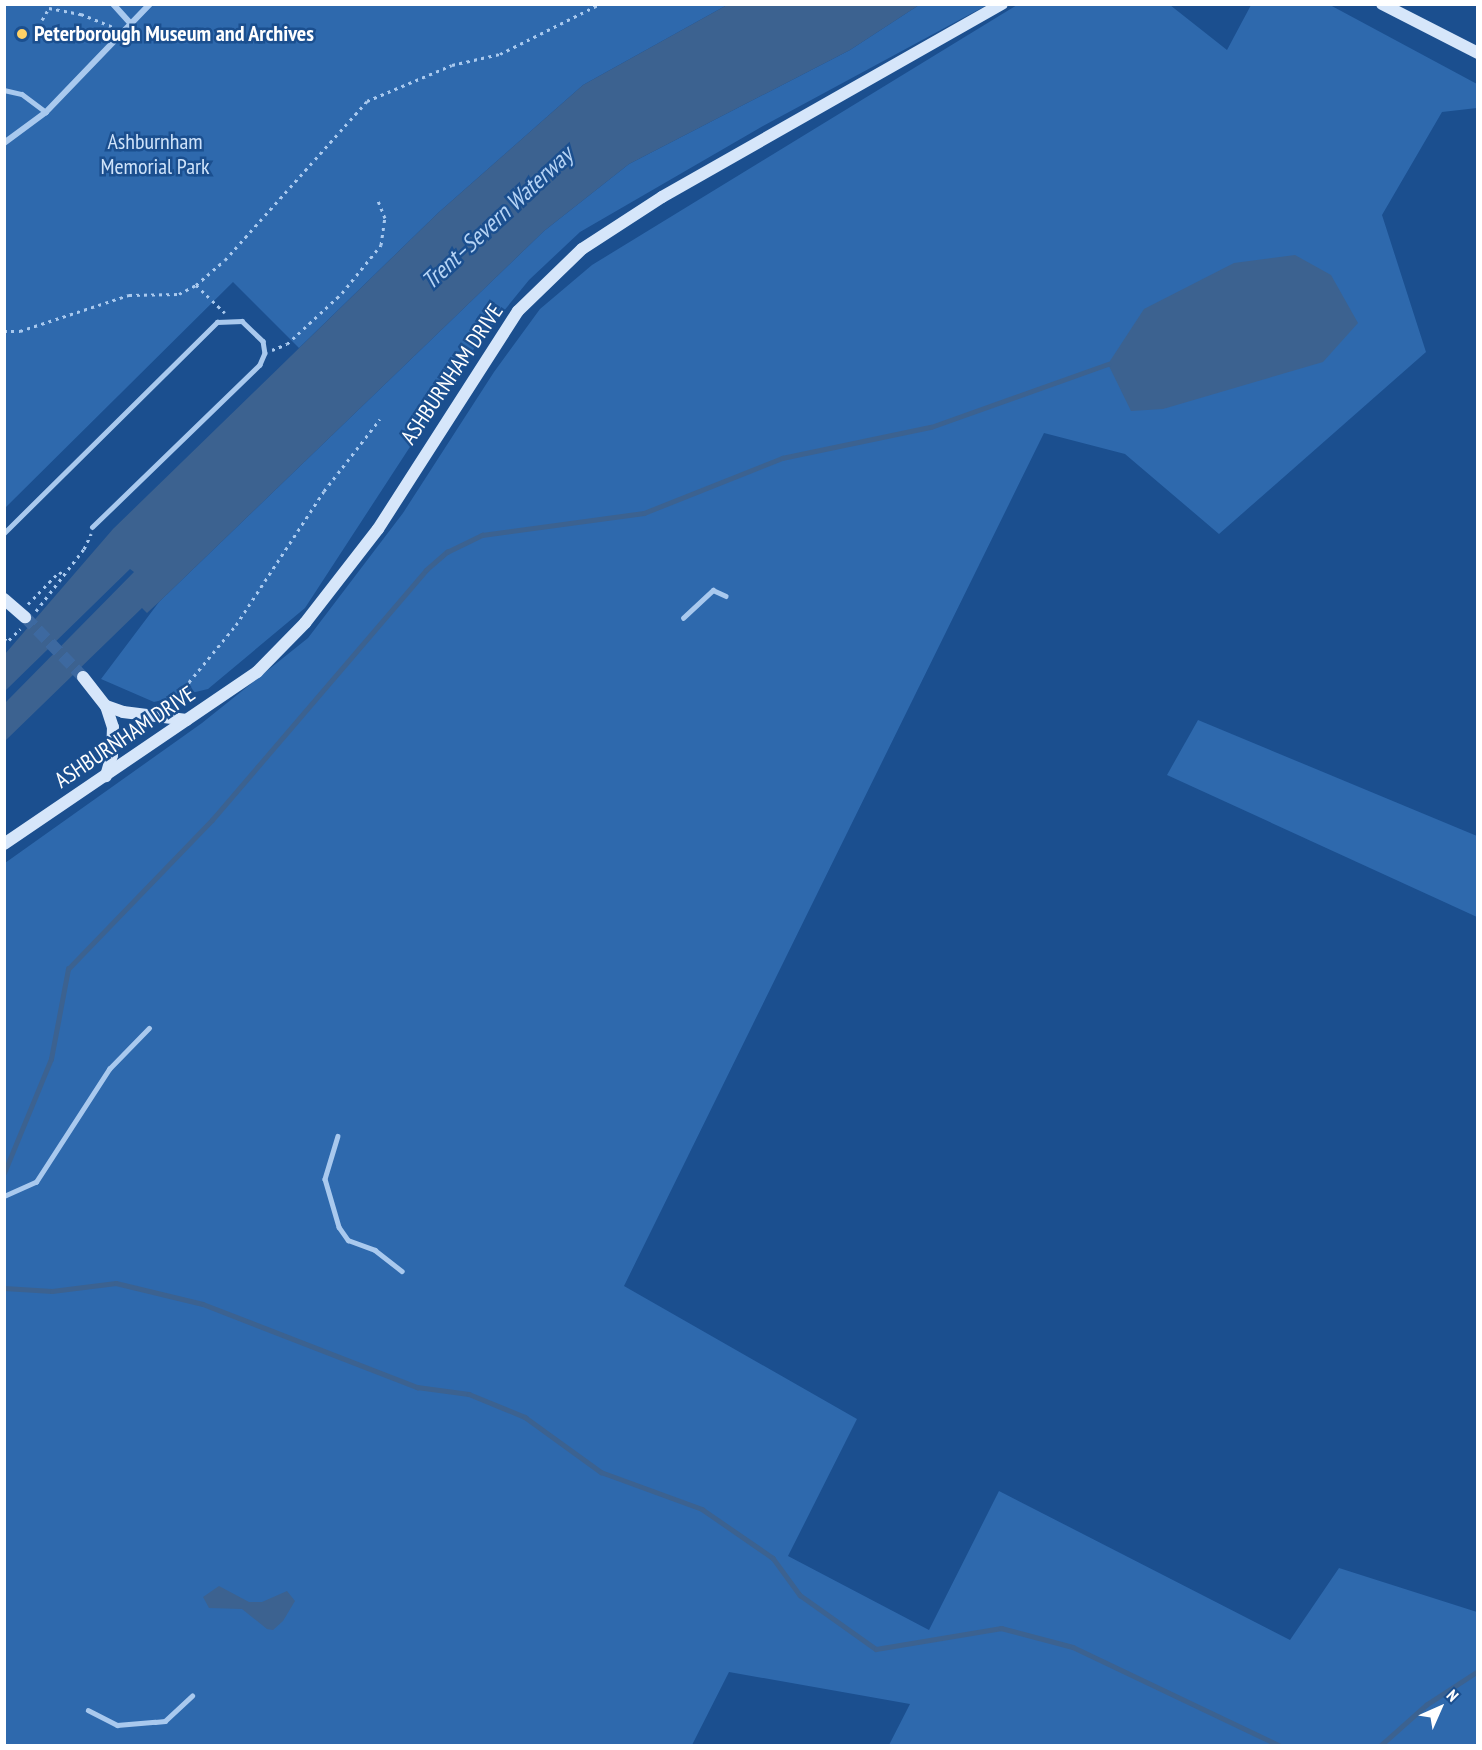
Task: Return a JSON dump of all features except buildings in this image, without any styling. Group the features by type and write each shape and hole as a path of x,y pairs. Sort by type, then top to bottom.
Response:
{"street":[{"path":"113,4 132,25"},
{"path":"4,143 46,112 150,4"},
{"name":"ASHBURNHAM DRIVE","path":"4,844 106,776 182,719 257,672 305,623 378,529 518,311 582,249 662,197 1002,4"},
{"path":"1382,4 1478,53"},
{"path":"4,598 27,615"},
{"path":"83,677 106,706 114,742 106,776"},
{"path":"106,706 123,712 182,719"}],"lane":[{"path":"4,90 22,94 46,112"},
{"path":"4,533 217,322 231,318 242,321 263,341 265,353 260,365 93,527"},
{"path":"683,618 712,590 726,596"},
{"path":"4,1196 36,1182 109,1069 149,1028"},
{"path":"338,1136 325,1179 339,1227 348,1240 375,1250 402,1270"},
{"path":"88,1710 117,1725 155,1722 165,1720 192,1696"}],"path":[{"path":"4,331 20,331 129,296 179,294 196,285 225,260 335,133 367,102 452,65 500,54 600,4"},
{"path":"42,20 48,6 95,18 121,34"},
{"path":"265,353 287,344 342,293 381,245 385,218 378,201"},
{"path":"196,285 231,318"},
{"path":"182,719 189,682 236,626 324,491 380,419"},
{"path":"7,639 87,546 93,527"},
{"path":"27,615 59,573 63,574"}],"green space":[{"name":"Ashburnham Memorial Park","path":"4,5 727,5 583,85 438,213 299,348 233,282 5,508"},
{"path":"919,5 987,5 763,126 580,232 529,280 477,344 305,608 208,689 154,702 101,679 159,602 544,231 629,164 850,50"},
{"path":"1017,5 1170,5 1227,50 1251,5 1330,5 1477,84 1477,108 1442,112 1382,215 1426,352 1219,534 1125,454 1044,433 624,1286 857,1419 788,1556 929,1630 999,1491 1290,1640 1339,1568 1477,1612 1477,1745 889,1745 910,1704 729,1672 692,1745 5,1746 5,863 202,723 308,638 403,513 494,372 540,309 592,265"},
{"path":"1198,720 1477,836 1477,917 1167,775"}],"water":[{"name":"Trent–Severn Waterway","path":"727,5 919,5 850,50 629,164 544,231 159,602 147,613 142,608 5,741 5,703 134,572 130,569 5,691 5,654 113,529 438,213 583,85"},
{"path":"1295,255 1331,275 1358,323 1323,362 1163,409 1131,411 1108,364 1144,309 1234,263"},
{"path":"219,1586 249,1602 262,1602 287,1591 295,1601 283,1621 273,1630 267,1629 242,1609 209,1608 203,1597"}],"waterway":[{"path":"4,1173 51,1059 68,969 212,820 426,570 447,552 482,535 644,513 782,458 931,427 1108,364"},
{"path":"4,1288 52,1291 116,1283 203,1304 417,1387 469,1394 525,1417 601,1472 702,1509 773,1558 800,1595 876,1649 1001,1628 1073,1647 1281,1746"},
{"path":"1380,1746 1426,1705 1478,1671"}],"tunnel":[{"path":"25,617 83,677"}],"place":[{"name":"Peterborough Museum and Archives","path":"22,34"}]}
